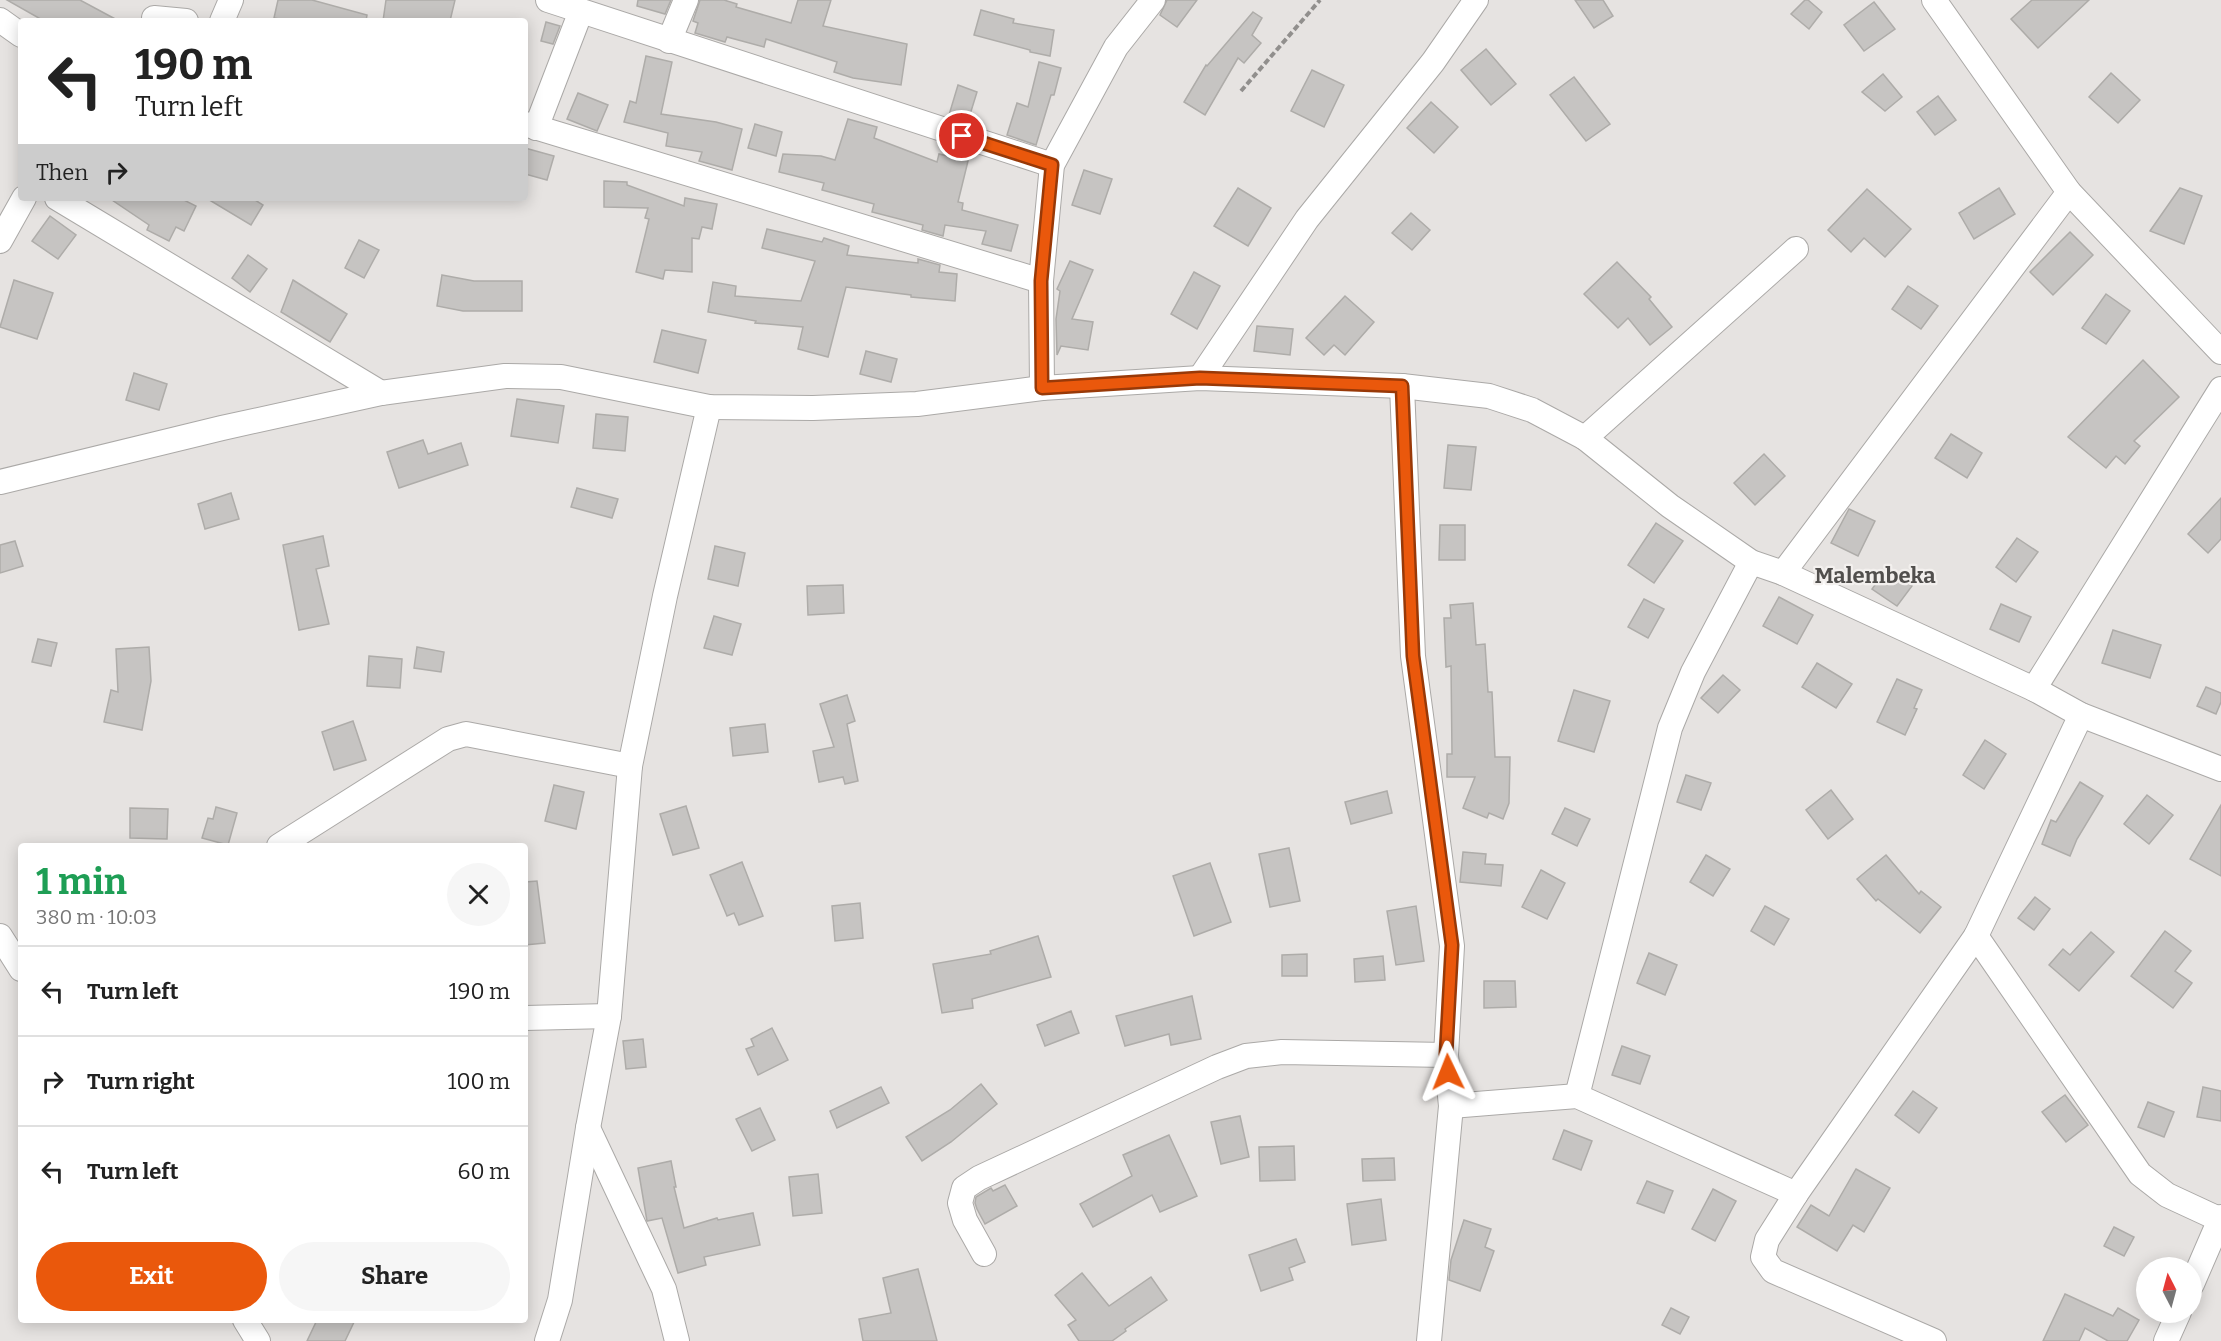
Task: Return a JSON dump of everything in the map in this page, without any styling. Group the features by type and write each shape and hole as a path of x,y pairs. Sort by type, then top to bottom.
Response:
{"street":[{"path":"223,18 231,0"},
{"path":"548,0 1052,165"},
{"path":"669,41 686,0"},
{"path":"1042,388 1041,281 1052,165 1116,47 1153,0"},
{"path":"1200,378 1307,219 1433,62 1476,0"},
{"path":"1934,0 2069,192 2221,352"},
{"path":"581,11 531,126 1041,281"},
{"path":"152,13 173,18"},
{"path":"0,20 18,32"},
{"path":"1783,573 2069,192"},
{"path":"0,241 22,201"},
{"path":"62,201 381,393"},
{"path":"1585,438 1796,249"},
{"path":"0,482 222,428 381,393 505,376 561,376 709,407 813,408 917,404 1042,388 1200,378 1402,386 1489,396 1532,410 1585,438 1670,506 1751,562 1783,573 2034,688 2081,715 2221,769"},
{"path":"1402,386 1413,656 1452,945 1446,1054 1451,1106 1429,1341"},
{"path":"2034,688 2221,389"},
{"path":"548,1341 560,1300 609,1016 630,766 665,596 709,407"},
{"path":"1577,1096 1670,728 1693,672 1751,562"},
{"path":"1934,1341 1773,1271 1763,1257 1767,1240 1796,1194 1976,936 2081,715"},
{"path":"284,843 448,739 466,734 630,766"},
{"path":"0,936 18,964"},
{"path":"1976,936 2140,1174 2166,1195 2221,1219 2202,1262"},
{"path":"528,1018 609,1016"},
{"path":"984,1254 962,1212 960,1203 964,1188 980,1178 1217,1067 1246,1056 1282,1052 1446,1054"},
{"path":"1451,1106 1577,1096 1796,1194"},
{"path":"588,1128 664,1289 677,1341"},
{"path":"247,1323 258,1341"},
{"path":"2166,1341 2174,1323"}],"path":[{"path":"1241,91 1320,0"}],"building":[{"path":"7,0 80,0 113,18 39,18"},
{"path":"278,0 312,0 367,15 366,18 274,18"},
{"path":"386,0 455,0 451,18 383,18"},
{"path":"638,0 671,0 665,14 637,6"},
{"path":"700,0 724,0 737,4 736,7 791,23 798,0 831,0 823,26 907,44 901,85 853,78 834,72 837,62 766,39 764,47 727,37 725,42 695,33 698,23 693,21"},
{"path":"1167,0 1197,0 1177,27 1160,15"},
{"path":"1575,0 1603,0 1613,16 1594,28"},
{"path":"1805,0 1822,12 1809,29 1791,14"},
{"path":"2032,0 2089,0 2038,48 2011,19"},
{"path":"1874,2 1895,29 1864,51 1844,25"},
{"path":"981,10 1014,19 1013,23 1054,30 1050,56 974,35"},
{"path":"1253,12 1262,18 1252,35 1261,43 1244,63 1238,58 1205,115 1184,102 1206,65"},
{"path":"546,22 560,26 553,44 541,41"},
{"path":"1486,49 1516,84 1491,105 1461,70"},
{"path":"646,56 672,62 661,114 716,122 742,129 732,170 699,161 702,152 666,146 668,133 624,122 630,101 636,103"},
{"path":"1039,62 1061,68 1036,145 1007,135 1017,103 1028,107"},
{"path":"1312,70 1344,85 1324,127 1291,111"},
{"path":"2111,73 2140,100 2118,123 2089,97"},
{"path":"1883,74 1902,97 1885,111 1862,92"},
{"path":"1574,77 1610,124 1586,141 1550,95"},
{"path":"958,85 977,92 968,121 949,115"},
{"path":"578,93 608,105 597,131 567,119"},
{"path":"1938,96 1956,120 1935,135 1917,112"},
{"path":"1431,102 1458,127 1434,153 1407,128"},
{"path":"848,119 877,127 874,138 937,162 939,154 968,161 958,202 963,203 962,210 1018,225 1011,251 982,244 986,231 945,225 943,236 922,230 923,225 872,212 874,204 822,190 824,183 779,172 783,154 821,156 835,160"},
{"path":"755,124 782,132 776,156 748,148"},
{"path":"528,149 554,156 547,180 528,175"},
{"path":"1084,170 1112,179 1100,214 1072,205"},
{"path":"604,181 627,182 627,185 684,206 685,198 717,204 712,229 702,227 699,239 692,238 692,272 665,270 663,279 636,272 649,219 645,218 648,208 604,207"},
{"path":"1238,188 1271,208 1248,246 1214,226"},
{"path":"1999,188 2015,214 1974,239 1959,213"},
{"path":"2180,188 2202,196 2184,244 2150,231"},
{"path":"1867,189 1911,229 1885,257 1864,238 1851,252 1828,230"},
{"path":"113,201 186,201 196,206 184,231 176,227 169,241 147,230 149,225"},
{"path":"211,201 257,201 263,205 251,225"},
{"path":"1411,213 1430,230 1412,250 1392,233"},
{"path":"50,216 76,235 58,259 32,241"},
{"path":"767,229 822,242 824,238 849,246 847,255 918,263 918,259 940,265 939,272 957,274 955,301 846,287 828,357 798,349 803,327 755,323 756,321 708,312 713,282 736,286 735,296 801,301 815,261 762,248"},
{"path":"2070,232 2093,255 2053,295 2030,272"},
{"path":"359,240 379,250 364,278 345,268"},
{"path":"248,255 267,269 250,292 232,278"},
{"path":"1070,261 1093,270 1072,319 1093,322 1088,350 1061,346 1057,355 1056,319 1060,291 1057,289"},
{"path":"1617,262 1651,297 1649,299 1672,327 1650,345 1628,318 1618,328 1584,294"},
{"path":"1194,272 1220,286 1197,329 1171,314"},
{"path":"442,275 474,281 522,281 522,311 463,311 437,306"},
{"path":"14,280 53,293 37,339 0,327"},
{"path":"293,280 347,314 330,342 281,312"},
{"path":"1908,286 1938,306 1921,329 1892,309"},
{"path":"2106,294 2130,311 2106,344 2082,328"},
{"path":"1345,296 1374,322 1345,355 1334,345 1324,355 1306,338"},
{"path":"1257,326 1293,329 1290,355 1254,351"},
{"path":"662,330 706,340 698,373 654,362"},
{"path":"866,351 897,359 891,382 860,374"},
{"path":"2143,360 2179,397 2134,441 2140,446 2125,464 2116,456 2106,468 2068,437"},
{"path":"134,373 167,384 159,410 126,400"},
{"path":"517,399 564,406 558,443 511,436"},
{"path":"596,414 628,417 625,451 593,448"},
{"path":"1951,434 1982,453 1967,478 1935,458"},
{"path":"423,440 428,454 461,443 468,465 399,488 387,452"},
{"path":"1448,445 1476,447 1471,490 1444,488"},
{"path":"1764,454 1785,476 1755,505 1734,483"},
{"path":"577,488 618,499 612,518 571,507"},
{"path":"231,493 239,519 205,529 198,504"},
{"path":"2221,498 2221,539 2208,553 2188,534"},
{"path":"1849,509 1875,521 1858,556 1831,543"},
{"path":"1656,523 1683,541 1654,583 1628,565"},
{"path":"1440,525 1465,525 1465,560 1439,560"},
{"path":"323,536 329,566 316,569 329,624 299,630 283,545"},
{"path":"2017,538 2038,552 2016,582 1996,567"},
{"path":"15,541 23,566 0,573 0,545"},
{"path":"715,546 745,553 738,586 708,579"},
{"path":"1887,569 1912,586 1897,606 1872,589"},
{"path":"843,585 844,613 808,615 807,586"},
{"path":"1779,597 1813,615 1797,644 1763,626"},
{"path":"1644,599 1664,609 1648,638 1628,627"},
{"path":"1473,603 1476,645 1485,644 1488,692 1492,692 1495,757 1510,757 1509,803 1503,819 1489,813 1487,818 1463,808 1475,777 1447,777 1447,754 1452,754 1451,666 1446,667 1444,618 1451,618 1450,605"},
{"path":"2001,604 2031,617 2019,642 1990,629"},
{"path":"714,616 741,624 732,655 704,648"},
{"path":"2113,630 2161,645 2150,678 2102,663"},
{"path":"38,639 57,643 51,666 32,662"},
{"path":"149,647 151,681 142,730 104,722 111,690 118,692 116,649"},
{"path":"417,647 444,652 441,672 414,668"},
{"path":"369,656 402,659 400,688 367,686"},
{"path":"1817,663 1852,684 1836,708 1802,687"},
{"path":"1723,675 1740,690 1718,713 1701,698"},
{"path":"1897,679 1922,690 1914,708 1917,709 1905,735 1877,722"},
{"path":"2206,687 2221,693 2221,702 2216,714 2197,706"},
{"path":"1574,690 1610,701 1594,752 1558,741"},
{"path":"847,695 855,721 847,724 858,781 845,784 843,777 819,782 813,751 834,747 820,704"},
{"path":"353,721 366,760 334,770 322,732"},
{"path":"765,724 768,752 733,756 730,728"},
{"path":"1985,740 2006,754 1984,789 1963,775"},
{"path":"1686,775 1711,783 1701,810 1677,802"},
{"path":"2080,782 2103,796 2077,839 2070,856 2042,844 2051,820 2056,822"},
{"path":"554,785 584,792 576,829 545,821"},
{"path":"1831,790 1853,819 1828,839 1806,810"},
{"path":"1387,791 1392,813 1351,824 1345,802"},
{"path":"2147,795 2173,815 2149,844 2124,824"},
{"path":"2221,805 2221,876 2190,859"},
{"path":"686,806 699,848 673,855 660,814"},
{"path":"216,807 237,813 229,843 202,838 208,818 213,819"},
{"path":"130,808 168,809 167,839 130,838"},
{"path":"1565,808 1590,819 1577,846 1552,834"},
{"path":"1289,848 1300,901 1270,907 1259,854"},
{"path":"1463,852 1486,854 1485,864 1503,865 1501,886 1460,882"},
{"path":"1706,855 1730,869 1713,896 1690,882"},
{"path":"1886,855 1919,894 1921,891 1941,907 1920,933 1878,899 1876,901 1857,879"},
{"path":"742,862 763,916 739,925 734,913 727,916 710,875"},
{"path":"1210,863 1231,922 1194,936 1173,876"},
{"path":"1541,870 1565,883 1547,919 1522,907"},
{"path":"537,881 545,943 528,945 528,882"},
{"path":"2035,897 2050,909 2034,930 2018,918"},
{"path":"860,903 863,938 835,941 832,906"},
{"path":"1416,906 1424,961 1396,965 1387,911"},
{"path":"1765,906 1789,919 1774,945 1751,931"},
{"path":"2165,931 2191,951 2175,971 2192,983 2173,1008 2131,976"},
{"path":"2091,932 2114,952 2079,991 2049,965 2063,949 2070,955"},
{"path":"1038,936 1051,977 972,999 973,1008 942,1013 933,964 991,954 990,951"},
{"path":"1649,953 1677,965 1665,995 1637,983"},
{"path":"1307,954 1307,976 1282,976 1282,955"},
{"path":"1383,956 1385,980 1355,982 1354,959"},
{"path":"1484,981 1515,981 1516,1007 1484,1008"},
{"path":"1192,996 1201,1039 1171,1045 1169,1034 1125,1046 1116,1016"},
{"path":"1071,1011 1079,1033 1045,1046 1037,1025"},
{"path":"772,1028 788,1060 758,1075 746,1049 754,1046 751,1039"},
{"path":"643,1039 646,1067 626,1069 623,1041"},
{"path":"1622,1046 1650,1056 1640,1084 1612,1075"},
{"path":"981,1084 997,1104 951,1142 922,1161 906,1137 950,1110"},
{"path":"881,1087 889,1103 837,1128 830,1111"},
{"path":"2203,1087 2221,1091 2221,1121 2197,1117"},
{"path":"1913,1091 1937,1108 1919,1133 1895,1115"},
{"path":"2065,1095 2088,1125 2066,1142 2042,1112"},
{"path":"2148,1102 2174,1112 2164,1137 2138,1127"},
{"path":"760,1108 775,1140 752,1151 736,1119"},
{"path":"1240,1116 1249,1157 1221,1164 1211,1122"},
{"path":"1564,1130 1592,1141 1581,1170 1553,1159"},
{"path":"1169,1135 1197,1196 1160,1212 1152,1195 1093,1227 1080,1204 1132,1176 1123,1155"},
{"path":"1294,1146 1295,1180 1260,1181 1259,1147"},
{"path":"1394,1158 1395,1180 1363,1181 1362,1159"},
{"path":"671,1161 676,1187 674,1187 684,1228 717,1218 718,1220 753,1213 760,1245 704,1257 706,1265 678,1273 662,1218 647,1221 638,1168"},
{"path":"1856,1169 1890,1188 1864,1232 1853,1225 1837,1251 1797,1227 1811,1205 1829,1216"},
{"path":"818,1174 822,1213 793,1216 789,1177"},
{"path":"1647,1181 1673,1191 1664,1213 1637,1203"},
{"path":"1005,1185 1017,1206 985,1224 975,1203 976,1197 991,1188 993,1191"},
{"path":"1713,1189 1736,1201 1715,1241 1692,1229"},
{"path":"1381,1199 1386,1240 1352,1245 1347,1204"},
{"path":"1464,1220 1491,1229 1485,1247 1494,1251 1480,1291 1449,1280 1451,1260"},
{"path":"2114,1227 2134,1237 2124,1256 2104,1246"},
{"path":"1296,1239 1305,1262 1289,1268 1293,1280 1261,1291 1249,1255"},
{"path":"918,1269 937,1341 863,1341 859,1319 891,1313 883,1278"},
{"path":"1082,1273 1109,1306 1151,1277 1167,1300 1125,1329 1126,1331 1112,1341 1079,1341 1068,1325 1076,1320 1055,1295"},
{"path":"2065,1294 2113,1316 2118,1308 2136,1318 2137,1323 2127,1341 2108,1341 2085,1328 2079,1341 2043,1341"},
{"path":"1671,1308 1689,1317 1680,1334 1662,1325"},
{"path":"316,1323 354,1323 345,1341 307,1341"}],"district":[{"name":"Malembeka","path":"1875,575"}],"route":[{"path":"962,136 1052,165 1041,281 1042,388 1200,378 1402,386 1413,656 1452,945 1446,1054 1448,1072"}]}
